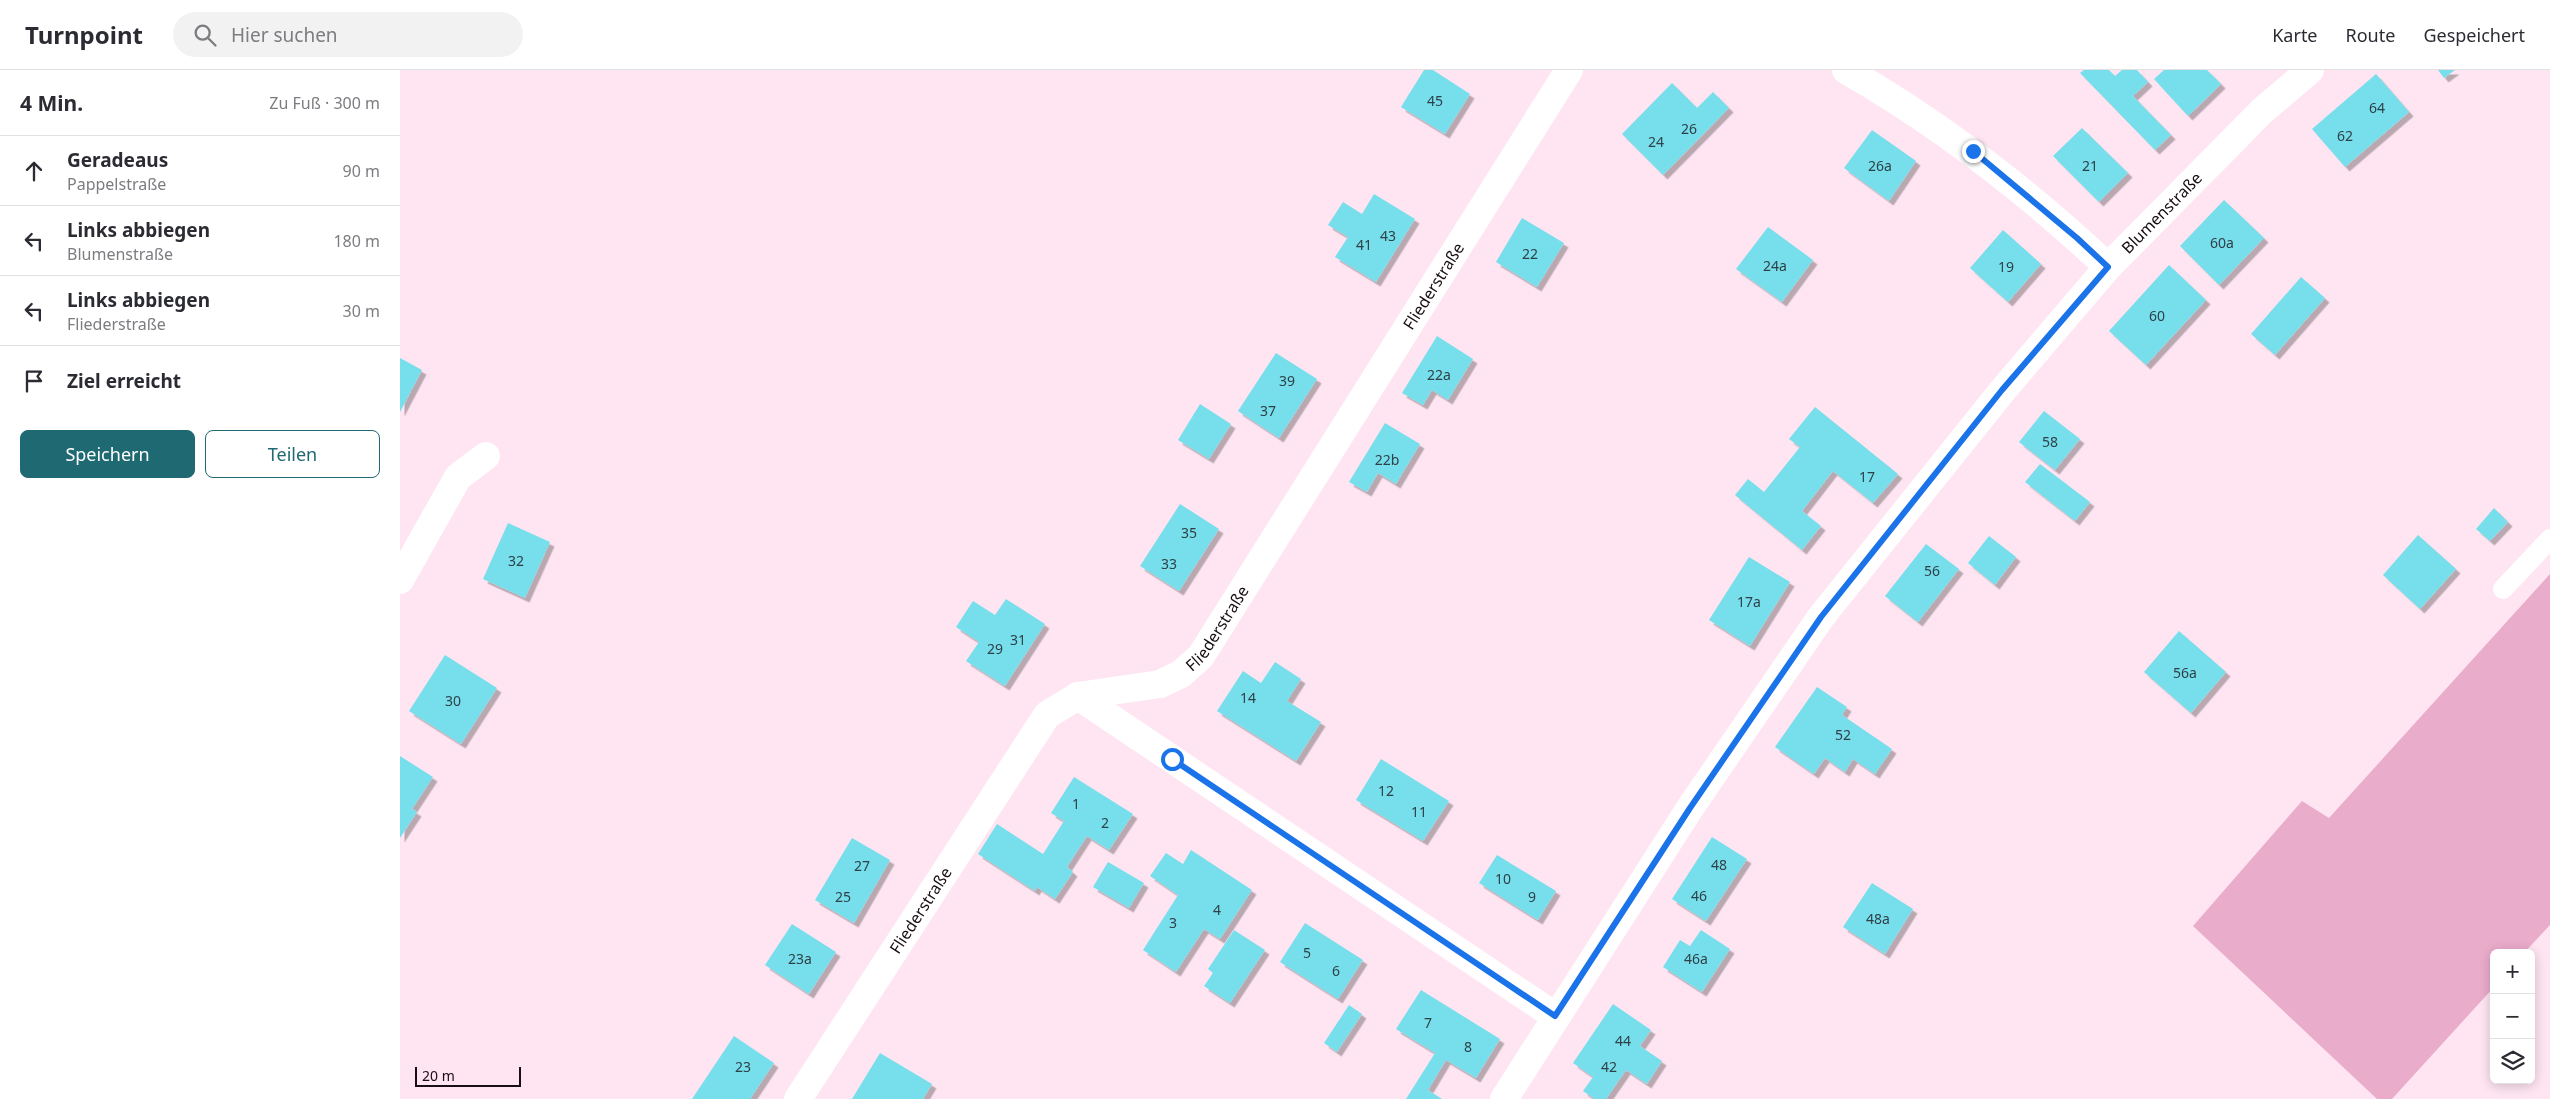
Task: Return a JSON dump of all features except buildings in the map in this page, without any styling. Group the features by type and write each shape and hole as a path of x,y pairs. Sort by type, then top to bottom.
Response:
{"street":[{"name":"Fliederstraße","path":"798,1099 1047,714 1078,696 1160,684 1181,674 1201,656 1568,70"},
{"path":"1846,70 1896,99 1973,151 2077,238 2108,267"},
{"name":"Blumenstraße","path":"1504,1099 1555,1016 1690,808 1821,617 2002,390 2108,267 2262,111 2310,70"},
{"path":"400,580 458,477 486,456"},
{"path":"1078,696 1555,1016"}],"lane":[{"path":"2504,590 2550,539"}],"shaded area":[{"path":"2550,574 2550,925 2528,949 2490,949 2490,991 2392,1099 2377,1099 2193,926 2302,801 2329,818"}],"route":[{"path":"1172,759 1555,1016 1690,808 1821,617 2002,390 2108,267 2077,238 1973,151"}]}
